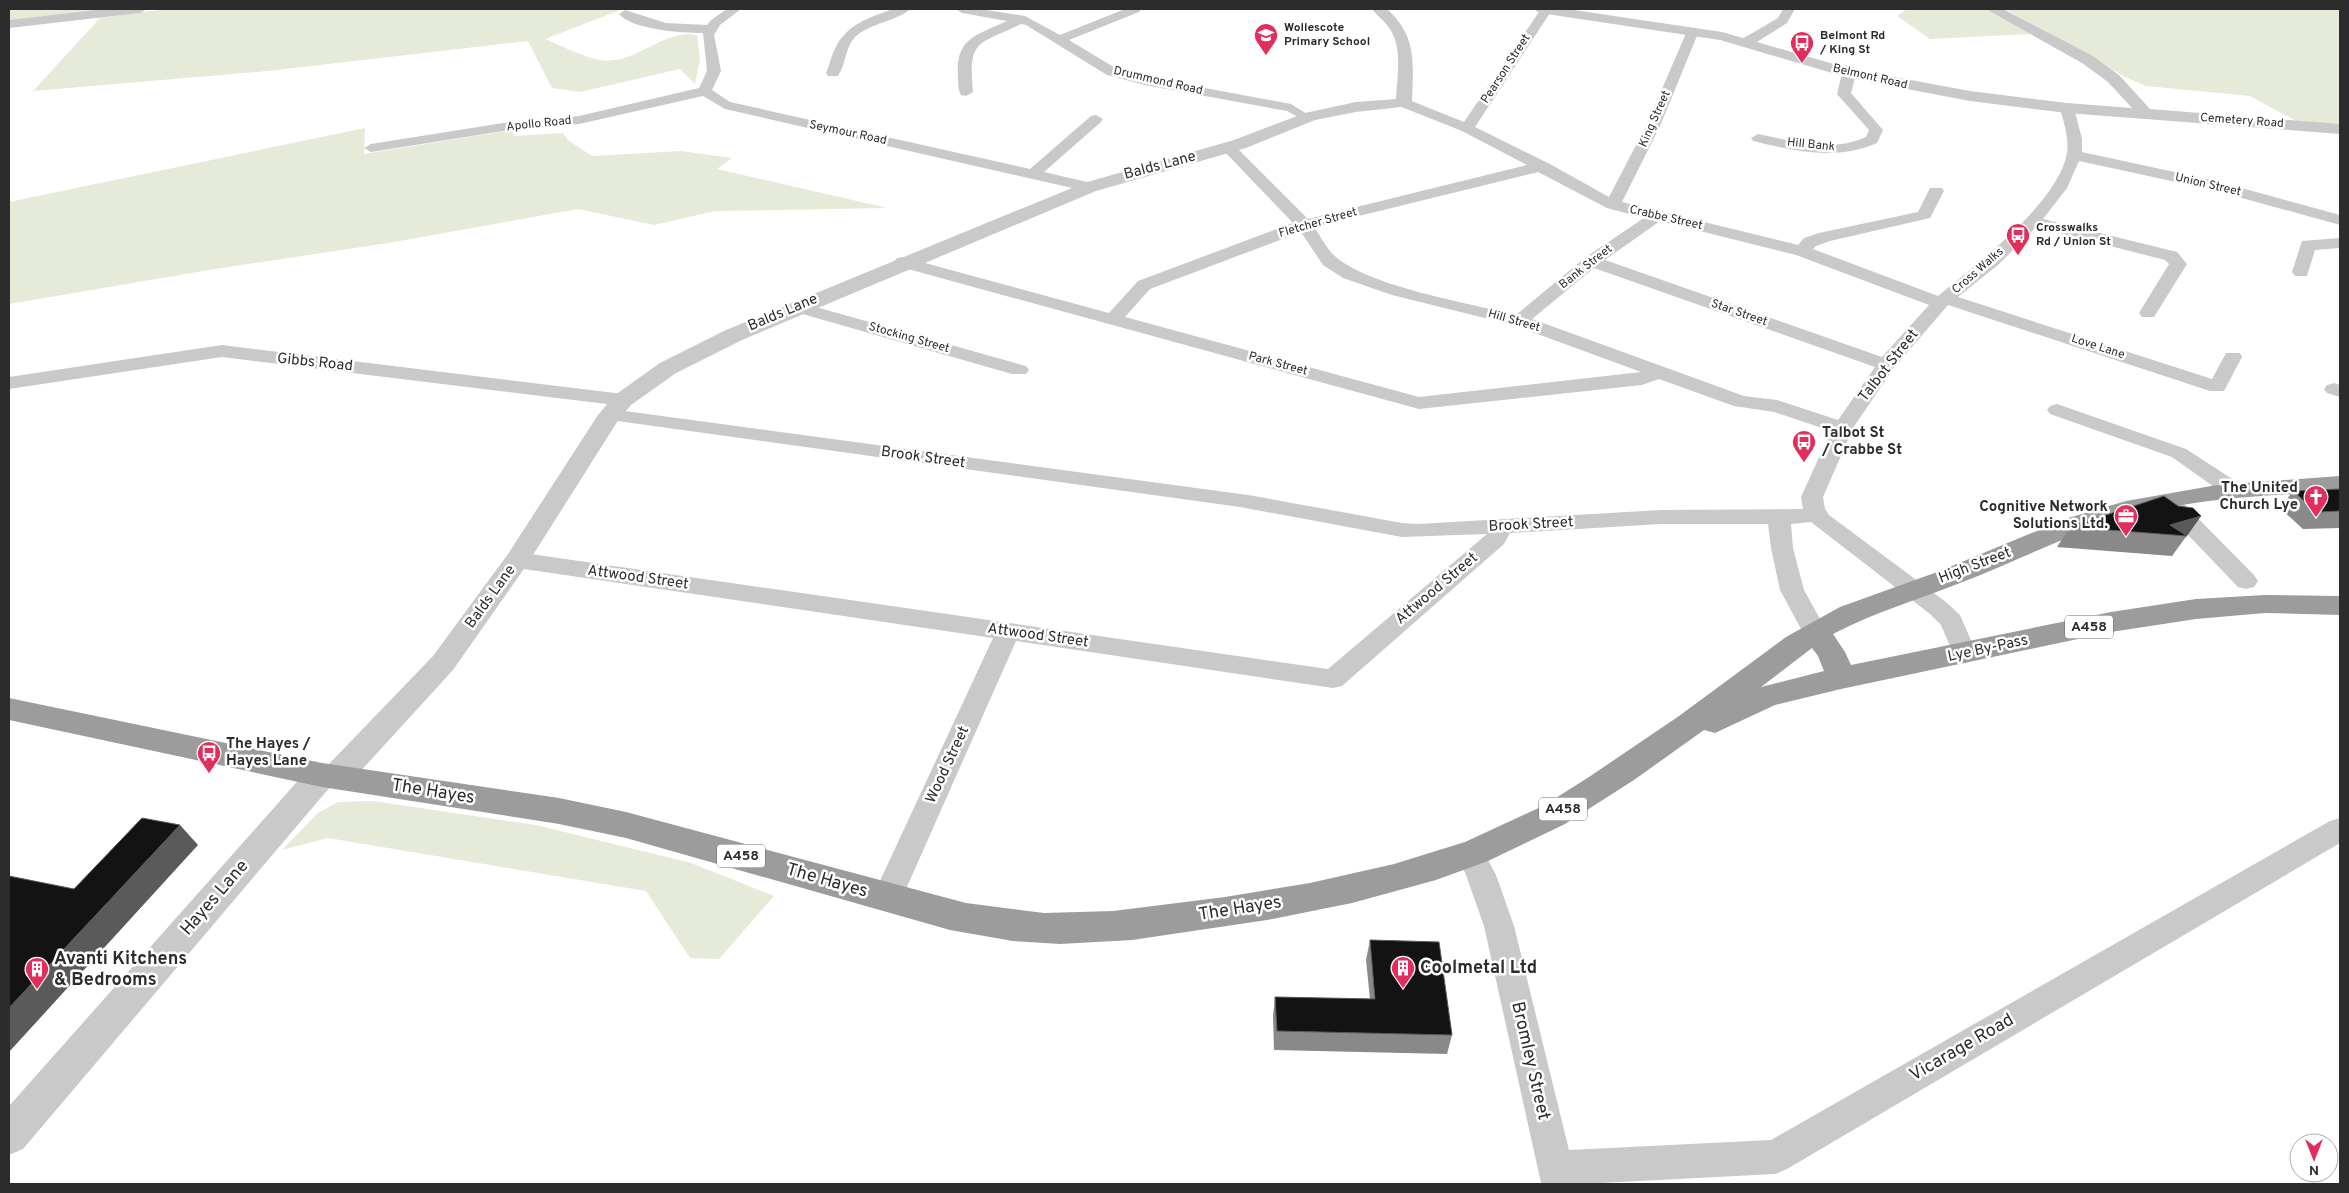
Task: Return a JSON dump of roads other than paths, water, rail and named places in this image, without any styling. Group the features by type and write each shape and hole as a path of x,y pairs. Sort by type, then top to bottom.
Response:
{"highway":[{"name":"High Street","path":"1650,754 1815,632 1912,588 1946,578 2095,518 2167,500 2232,489 2340,484"},
{"name":"Lye By-Pass","path":"1650,754 1767,696 1842,678 1965,654 2111,622 2196,609 2265,604 2340,606"},
{"path":"1815,632 1831,652 1842,678"},
{"name":"The Hayes","path":"9,709 329,776 559,811 626,825 887,898 993,924 1068,929 1180,919 1322,894 1388,879 1470,853"},
{"name":"A458","path":"1470,853 1510,837 1550,817 1650,754"}],"street":[{"path":"9,24 140,9"},
{"path":"705,91 706,84 714,71 708,35 710,29 715,23 735,9"},
{"path":"853,67 835,70 841,48 850,35 868,23 904,9"},
{"name":"Drummond Road","path":"962,9 999,11 1021,20 1060,39 1112,72 1145,81 1291,108 1305,117"},
{"path":"1060,39 1135,9"},
{"path":"1379,9 1393,20 1406,45 1404,102"},
{"name":"Belmont Road","path":"1543,9 1693,31 1746,42 1849,73 1935,90 2067,108 2144,114"},
{"name":"Pearson Street","path":"1467,128 1543,9"},
{"path":"1746,42 1783,20 1789,9"},
{"path":"1992,9 2041,34 2106,73 2128,92 2144,114"},
{"path":"625,17 684,30 710,29"},
{"path":"969,86 964,68 967,49 971,44 1021,20"},
{"name":"King Street","path":"1613,205 1653,126 1693,31"},
{"name":"Hill Bank","path":"1758,138 1836,149 1865,144 1872,140 1876,130 1844,94 1849,73"},
{"name":"Apollo Road","path":"371,148 503,127 579,120 705,91"},
{"name":"Seymour Road","path":"705,91 725,105 740,110 1034,173 1090,187"},
{"name":"Balds Lane","path":"329,776 443,663 517,560 616,407 668,368 734,335 798,307 903,262 1090,187 1228,147 1305,117 1356,107 1404,102"},
{"name":"Crabbe Street","path":"1404,102 1467,128 1543,166 1613,205 1802,251 1943,301"},
{"name":"Cross Walks","path":"1943,301 1993,260 2033,221 2059,188 2074,155 2074,139 2067,108"},
{"name":"Cemetery Road","path":"2144,114 2340,129"},
{"path":"1034,173 1096,119"},
{"name":"Hill Street","path":"1228,147 1304,225 1329,261 1349,274 1398,291 1519,321 1741,402 1777,406 1843,428"},
{"name":"Union Street","path":"2074,155 2216,186 2340,220"},
{"name":"Fletcher Street","path":"1113,319 1144,285 1304,225 1543,166"},
{"path":"1802,251 1810,242 1825,237 1924,215 1936,191"},
{"name":"Bank Street","path":"1519,321 1592,261 1656,217"},
{"path":"2033,221 2171,256 2178,264 2148,313"},
{"path":"2301,272 2308,245 2340,244"},
{"name":"Star Street","path":"1592,261 1886,365"},
{"name":"Park Street","path":"903,262 1418,403 1642,379 1659,371"},
{"name":"Love Lane","path":"1943,301 2217,387 2233,356"},
{"name":"Talbot Street","path":"1817,515 1812,497 1843,428 1886,365 1943,301"},
{"name":"Stocking Street","path":"798,307 1019,370"},
{"name":"Gibbs Road","path":"9,383 222,351 616,407"},
{"name":"Brook Street","path":"616,407 1242,502 1402,530 1502,527 1661,518 1733,516 1779,518 1817,515"},
{"path":"2057,410 2179,453 2195,462 2232,489"},
{"path":"2167,500 2246,581"},
{"path":"1817,515 1831,528 1938,608 1951,621 1965,654"},
{"path":"1779,518 1782,548 1792,590 1815,632"},
{"name":"Attwood Street","path":"517,560 1332,679 1496,539 1502,527"},
{"name":"Wood Street","path":"887,898 1008,632"},
{"name":"Hayes Lane","path":"9,1134 329,776"},
{"name":"Vicarage Road","path":"1557,1176 1775,1157 2340,829"},
{"name":"Bromley Street","path":"1470,853 1481,875 1499,926 1557,1176"}],"place":[{"name":"Wollescote Primary School","path":"1266,56"},
{"name":"Belmont Rd / King St","path":"1802,64"},
{"name":"Crosswalks Rd / Union St","path":"2018,256"},
{"name":"Talbot St / Crabbe St","path":"1804,463"},
{"name":"The United Church Lye","path":"2316,518"},
{"name":"Cognitive Network Solutions Ltd.","path":"2126,537"},
{"name":"The Hayes / Hayes Lane","path":"209,774"},
{"name":"Coolmetal Ltd","path":"1403,989"},
{"name":"Avanti Kitchens & Bedrooms","path":"37,990"}]}
